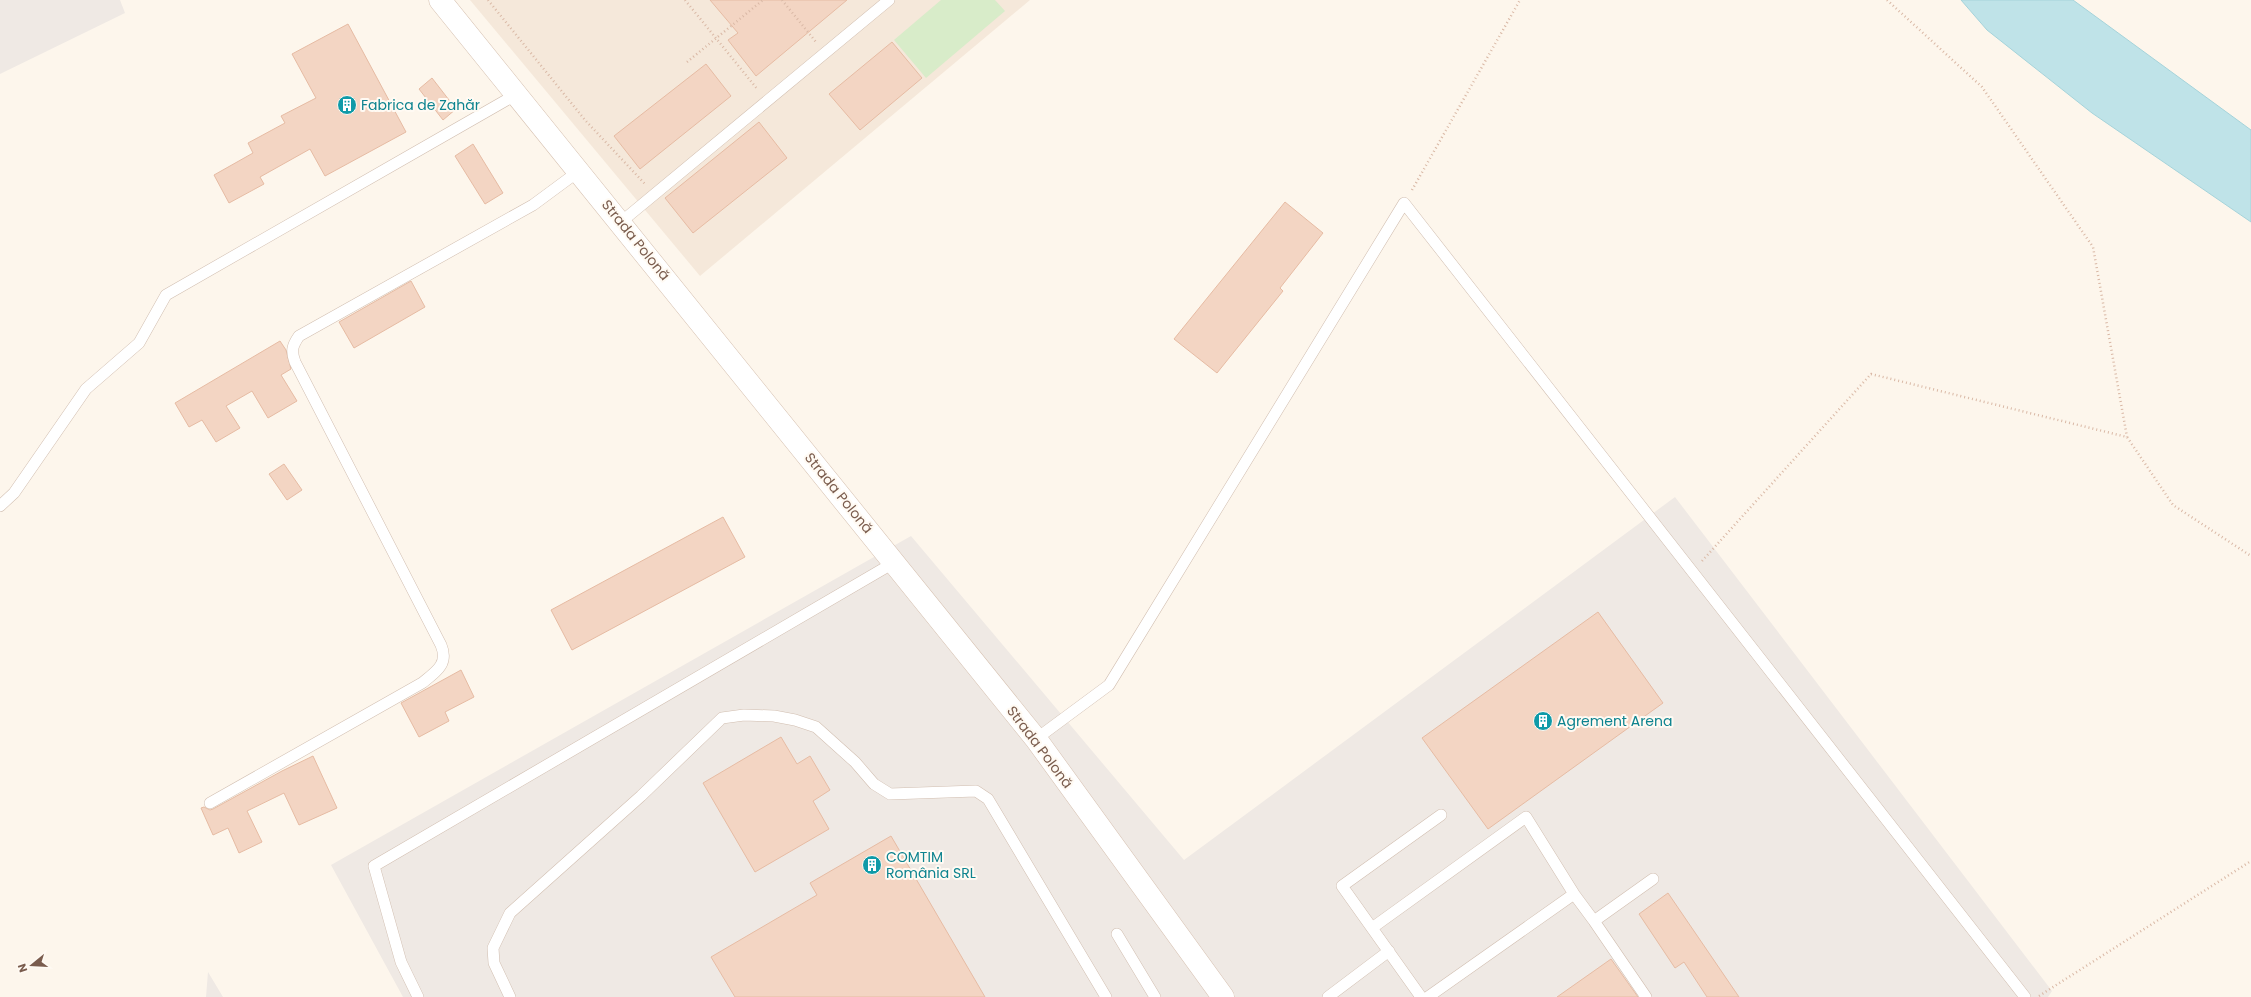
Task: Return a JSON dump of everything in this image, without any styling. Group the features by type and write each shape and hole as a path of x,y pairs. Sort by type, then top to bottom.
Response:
{"main road":[{"name":"Strada Polonă","path":"440,0 896,562 1036,739 1223,997"}],"lane":[{"path":"621,222 889,0"},
{"path":"0,506 14,494 86,389 139,342 166,295 517,94"},
{"path":"210,803 422,683 440,669 444,661 441,644 295,362 292,353 293,345 299,336 533,205 580,171"},
{"path":"1036,739 1109,684 1404,203 2025,997"},
{"path":"418,997 401,962 374,866 896,562"},
{"path":"510,997 494,963 493,948 510,913 641,796 722,718 744,715 795,720 816,727 854,762 874,784 890,794 976,791 988,799 1106,997"},
{"path":"1421,997 1342,886 1441,815"},
{"path":"1372,928 1526,817 1574,894 1646,997"},
{"path":"1594,921 1653,879"},
{"path":"1428,997 1574,894"},
{"path":"1117,934 1155,997"},
{"path":"1328,997 1389,951"}],"path":[{"path":"488,0 585,120 656,194"},
{"path":"685,0 767,100"},
{"path":"687,62 762,0"},
{"path":"782,0 825,53"},
{"path":"1404,203 1520,0"},
{"path":"1887,0 1982,87 2093,247 2127,437 2173,505 2251,556"},
{"path":"1692,572 1871,374 2127,437"},
{"path":"2037,997 2251,861"}],"shaded area":[{"path":"0,0 120,0 125,13 0,74"},
{"path":"470,0 1030,0 700,276"},
{"path":"1675,497 2052,991 2048,997 403,997 331,865 911,536 1184,860"},
{"path":"208,972 223,997 206,997"}],"green space":[{"path":"941,0 995,0 1005,11 926,78 894,40"}],"water":[{"path":"1961,0 2073,0 2251,130 2251,222 2092,113 1987,30"}],"building":[{"path":"710,0 847,0 756,76 728,40 738,33"},
{"name":"Fabrica de Zahăr","path":"348,24 406,132 325,176 310,149 260,177 264,184 229,203 214,175 253,153 248,143 285,123 281,116 316,98 292,54"},
{"path":"892,42 922,78 860,130 829,94"},
{"path":"706,64 731,96 640,169 614,136"},
{"path":"432,78 456,109 443,120 419,89"},
{"path":"759,122 787,158 693,233 665,198"},
{"path":"473,144 503,193 485,204 455,156"},
{"path":"1285,202 1323,233 1280,288 1283,291 1217,373 1174,339"},
{"path":"411,281 425,307 354,348 339,322"},
{"path":"280,341 286,350 291,369 281,375 297,401 268,418 252,391 226,406 240,428 216,442 202,420 189,427 175,403"},
{"path":"284,464 302,490 287,500 269,474"},
{"path":"723,517 745,557 572,650 551,610"},
{"name":"Agrement Arena","path":"1598,612 1663,703 1488,829 1422,738"},
{"path":"461,670 474,697 445,712 449,721 419,737 401,703"},
{"path":"781,737 797,764 810,756 830,790 813,801 829,829 755,872 703,783"},
{"path":"313,756 337,808 299,825 284,793 247,811 262,842 239,853 228,828 213,835 201,808 204,807 210,810 213,809 282,771"},
{"name":"COMTIM România SRL","path":"891,836 985,997 735,997 711,957 817,895 810,883"},
{"path":"1668,893 1739,997 1707,997 1684,962 1675,968 1639,914"},
{"path":"1611,959 1638,997 1557,997"}],"place":[{"name":"Fabrica de Zahăr","path":"347,105"},
{"name":"Agrement Arena","path":"1543,721"},
{"name":"COMTIM România SRL","path":"872,865"}]}
